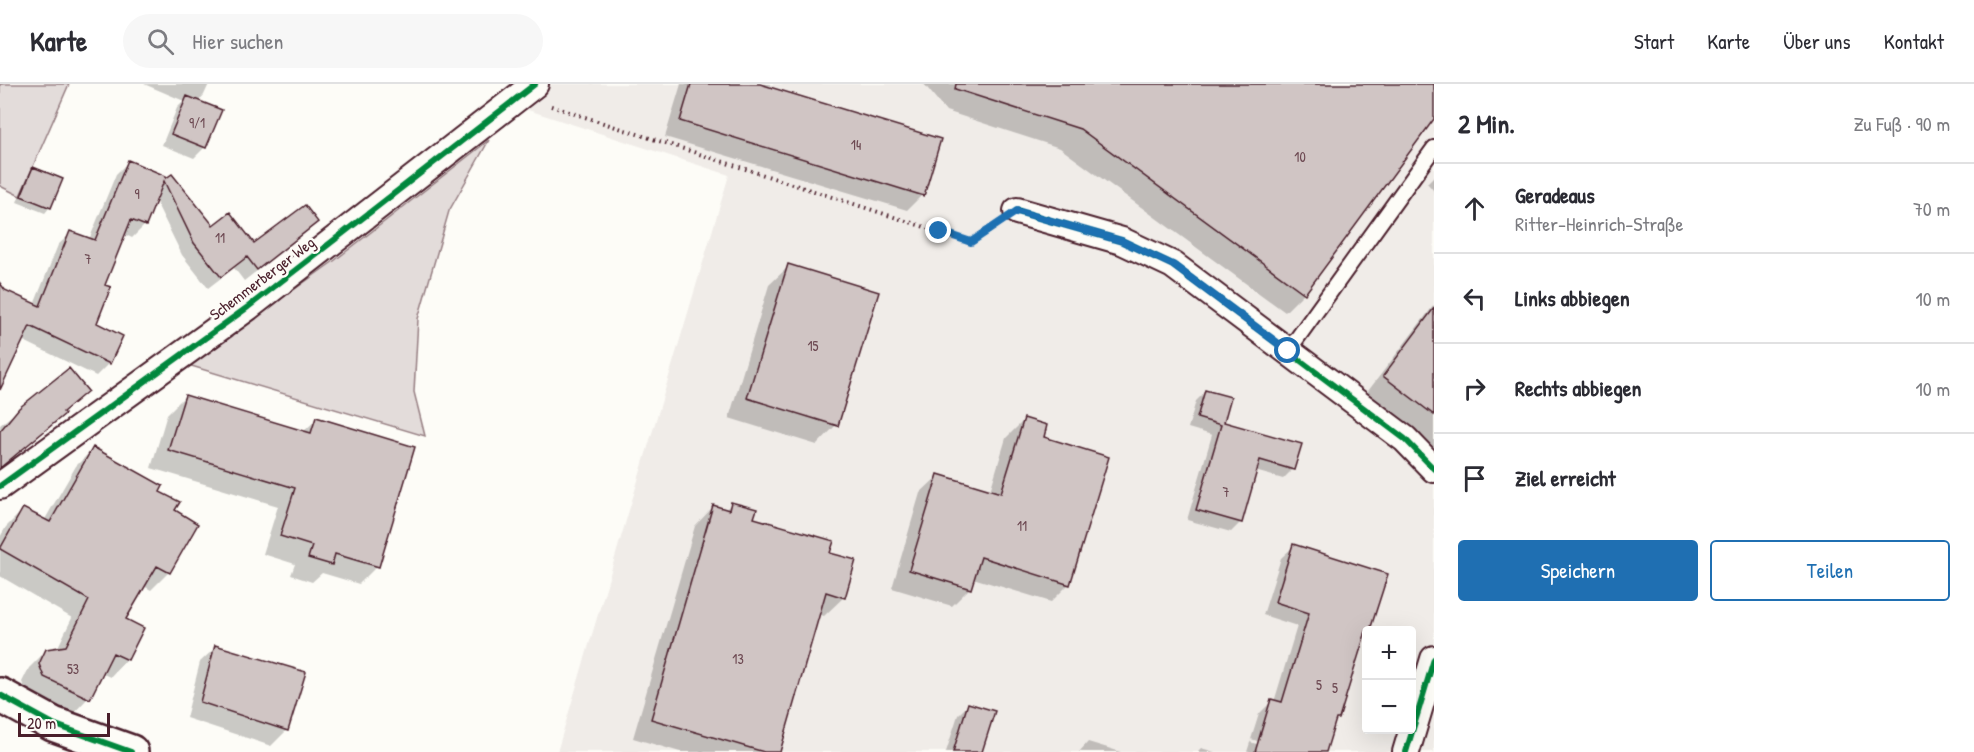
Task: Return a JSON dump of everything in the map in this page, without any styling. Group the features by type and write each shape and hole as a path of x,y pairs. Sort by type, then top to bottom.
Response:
{"main road":[{"path":"0,695 53,724 131,752"}],"street":[{"name":"Schemmerberger Weg","path":"0,486 248,307 526,90"},
{"path":"1017,211 1122,241 1173,265 1405,439 1434,469"},
{"path":"1406,752 1434,659"}],"lane":[{"path":"1288,351 1434,148"}],"path":[{"path":"526,90 971,242 1017,211"}],"shaded area":[{"path":"0,84 69,84 20,196 0,186"},
{"path":"511,84 1434,84 1434,752 557,752 729,175 494,99 508,90"},
{"path":"489,140 449,211 418,319 414,392 425,436 188,365 334,261"}],"building":[{"path":"691,84 760,84 941,139 924,196 680,121"},
{"path":"956,84 1434,84 1434,119 1305,294 1080,129 955,89"},
{"path":"187,96 222,110 206,148 171,134"},
{"path":"128,160 166,176 166,178 172,174 213,225 230,212 254,243 305,205 318,222 257,270 247,257 221,277 194,243 164,181 146,226 131,220 105,285 111,287 97,323 123,336 110,364 30,326 0,390 0,283 5,290 40,306 70,231 95,240"},
{"path":"33,167 63,179 51,208 21,196"},
{"path":"788,264 879,292 838,426 747,398"},
{"path":"1434,308 1434,415 1383,376"},
{"path":"69,368 88,391 63,412 65,414 0,468 0,431 19,408"},
{"path":"1205,390 1231,397 1224,422 1302,444 1294,470 1260,460 1242,523 1196,510 1221,425 1197,418"},
{"path":"185,395 311,433 316,417 415,447 379,567 335,554 332,565 308,558 312,546 280,536 295,488 168,450"},
{"path":"1024,418 1047,425 1044,437 1109,457 1070,585 981,557 971,589 909,570 938,474 1001,493"},
{"path":"93,447 163,486 160,492 180,502 175,510 198,524 170,573 157,566 126,619 144,628 128,660 113,653 90,699 44,677 39,664 46,649 66,646 89,600 0,549 23,508 50,522"},
{"path":"731,502 757,509 754,518 834,541 830,553 856,560 845,598 826,592 780,752 764,752 651,719 713,505 729,510"},
{"path":"1293,544 1388,574 1371,626 1362,626 1362,644 1339,719 1336,719 1326,752 1255,752 1271,699 1282,702 1309,613 1275,602"},
{"path":"215,645 306,672 288,731 200,702"},
{"path":"968,703 995,711 982,752 953,752"}],"cycle path":[{"path":"0,486 248,307 535,84"},
{"path":"1017,211 1122,241 1173,265 1405,439 1434,469"},
{"path":"1406,752 1434,659"},
{"path":"0,695 53,724 131,752"}],"route":[{"path":"939,231 971,242 1017,211 1122,241 1173,265 1288,351"}]}
